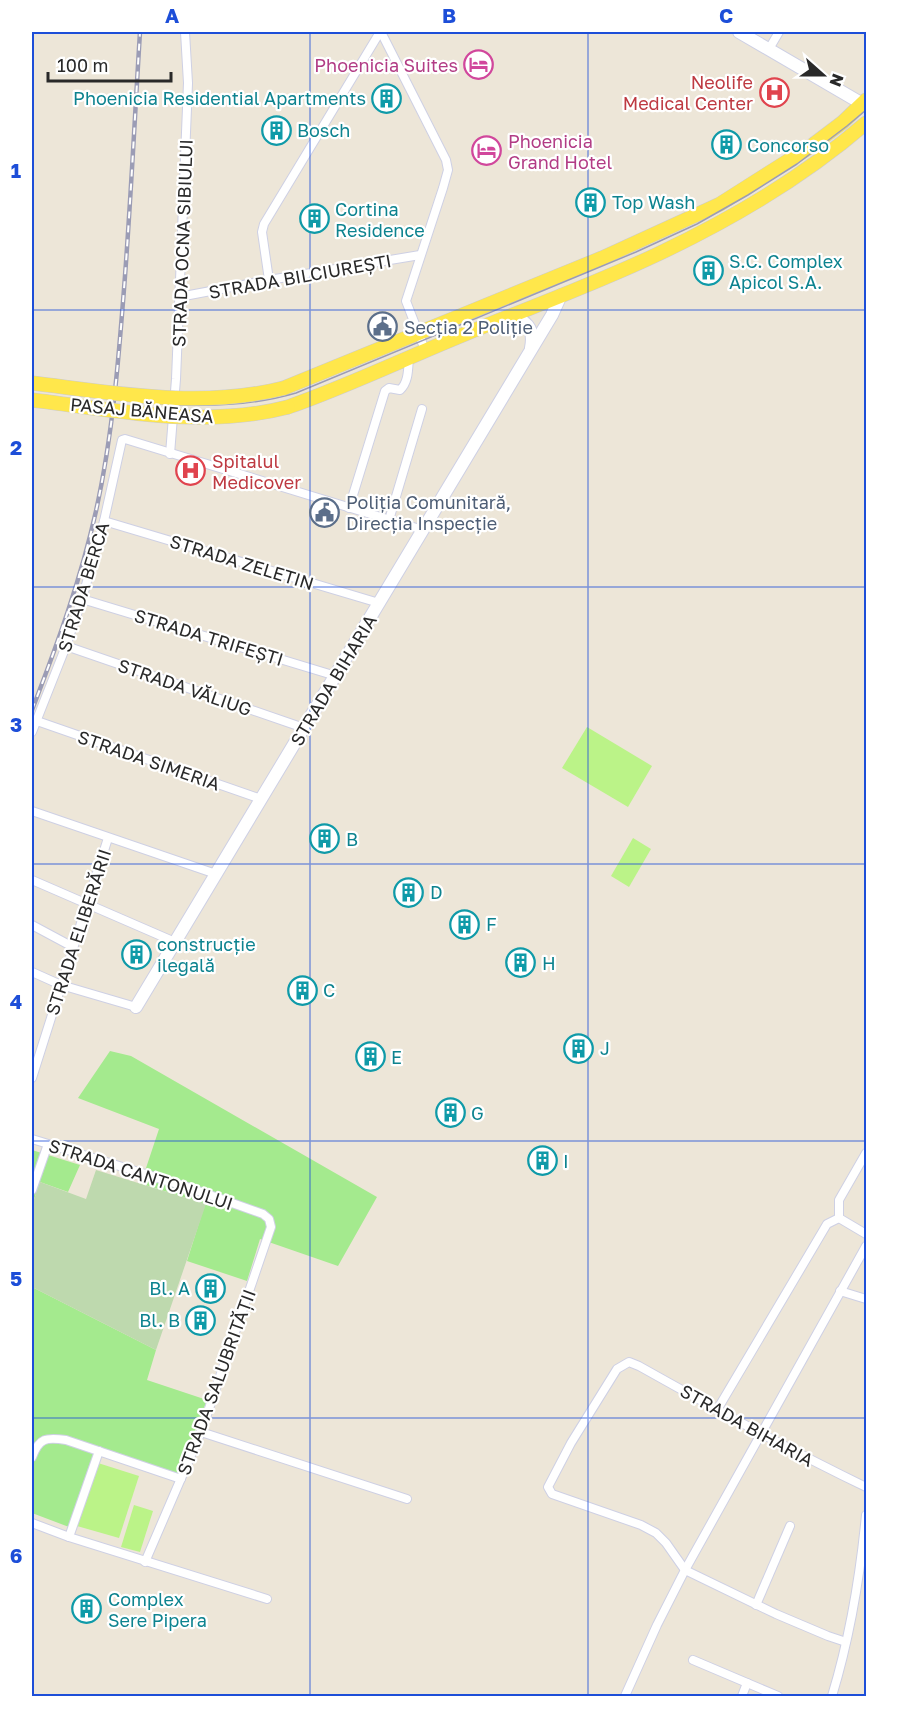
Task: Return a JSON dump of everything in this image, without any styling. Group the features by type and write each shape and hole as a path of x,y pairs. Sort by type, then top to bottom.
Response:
{"main road":[{"name":"PASAJ BĂNEASA","path":"32,383 146,396 196,399 247,396 284,388 602,258 720,204 810,147 865,104"},
{"name":"PASAJ BĂNEASA","path":"32,400 196,417 252,414 288,407 658,254 710,228 813,164 867,123"}],"street":[{"name":"STRADA OCNA SIBIULUI","path":"170,454 176,379 188,83 185,32"},
{"path":"381,32 446,160 446,179 406,301 425,350"},
{"path":"269,280 262,232 264,224 381,32"},
{"path":"739,32 865,104"},
{"path":"769,49 779,32"},
{"name":"STRADA BILCIUREȘTI","path":"179,297 420,255"},
{"name":"STRADA BIHARIA","path":"136,1007 530,352 561,295"},
{"path":"506,317 519,319 525,322 530,329 532,338 530,352"},
{"path":"349,508 385,392 389,388 400,390 404,386 408,375 409,357"},
{"path":"389,520 422,409"},
{"name":"STRADA BERCA","path":"32,732 82,599 104,521 120,444 125,439 170,454"},
{"path":"170,454 423,530"},
{"name":"STRADA ZELETIN","path":"104,521 379,603"},
{"name":"STRADA TRIFEȘTI","path":"82,599 336,676"},
{"name":"STRADA VĂLIUG","path":"66,646 304,728"},
{"name":"STRADA SIMERIA","path":"37,721 261,799"},
{"path":"32,811 216,874"},
{"name":"STRADA ELIBERĂRII","path":"34,1059 108,838"},
{"path":"32,880 176,942"},
{"path":"32,925 73,947"},
{"path":"32,972 60,985 136,1007"},
{"path":"32,1078 34,1059"},
{"name":"STRADA CANTONULUI","path":"32,1139 250,1209"},
{"path":"32,1190 48,1144"},
{"path":"839,1218 839,1200 867,1152"},
{"name":"STRADA SALUBRITĂȚII","path":"145,1562 201,1432 271,1227 269,1219 264,1214 250,1209"},
{"path":"839,1218 867,1234"},
{"path":"717,1410 826,1224 839,1218"},
{"path":"625,1696 685,1570 867,1246"},
{"path":"840,1291 867,1299"},
{"name":"STRADA BIHARIA","path":"685,1570 656,1533 641,1525 552,1494 548,1487 571,1443 617,1369 629,1362 762,1435 867,1487"},
{"path":"201,1432 407,1499"},
{"path":"32,1458 35,1448 43,1440 51,1438 66,1440 182,1479"},
{"path":"69,1537 99,1451"},
{"path":"832,1696 860,1573 867,1515"},
{"path":"32,1523 145,1562 267,1599"},
{"path":"756,1605 790,1526"},
{"path":"685,1570 756,1605 846,1642"},
{"path":"693,1660 778,1696"},
{"path":"742,1696 747,1683"}],"green space":[{"path":"587,727 652,766 628,807 562,768"},
{"path":"633,838 651,849 629,887 611,876"},
{"path":"110,1051 131,1056 377,1197 338,1266 260,1239 247,1281 187,1261 205,1204 139,1183 159,1129 78,1098"},
{"path":"32,1150 80,1165 68,1192 40,1182 32,1205"},
{"path":"96,1170 206,1204 156,1350 32,1287 32,1205 40,1182 86,1199"},
{"path":"32,1287 156,1350 147,1380 207,1400 178,1475 96,1447 69,1527 32,1513"},
{"path":"98,1463 139,1476 119,1538 77,1526"},
{"path":"134,1505 153,1511 140,1552 121,1547"}],"tram line":[{"path":"32,389 131,401 198,405 264,400 296,393 636,252 697,224 797,164 866,110"}],"railway":[{"path":"32,710 76,587 96,511 107,453 123,306 140,32"}],"place":[{"name":"Phoenicia Suites","path":"479,65"},
{"name":"Neolife Medical Center","path":"774,92"},
{"name":"Phoenicia Residential Apartments","path":"387,98"},
{"name":"Bosch","path":"276,130"},
{"name":"Concorso","path":"726,145"},
{"name":"Phoenicia Grand Hotel","path":"487,151"},
{"name":"Top Wash","path":"591,202"},
{"name":"Cortina Residence","path":"314,219"},
{"name":"S.C. Complex Apicol S.A.","path":"708,271"},
{"name":"Secția 2 Poliție","path":"383,327"},
{"name":"Spitalul Medicover","path":"191,471"},
{"name":"Poliția Comunitară, Direcția Inspecție","path":"325,512"},
{"name":"B","path":"325,839"},
{"name":"D","path":"409,892"},
{"name":"F","path":"465,924"},
{"name":"construcție ilegală","path":"136,954"},
{"name":"H","path":"521,963"},
{"name":"C","path":"302,990"},
{"name":"J","path":"579,1048"},
{"name":"E","path":"370,1057"},
{"name":"G","path":"450,1113"},
{"name":"I","path":"542,1161"},
{"name":"Bl. A","path":"211,1288"},
{"name":"Bl. B","path":"201,1320"},
{"name":"Complex Sere Pipera","path":"87,1609"}]}
